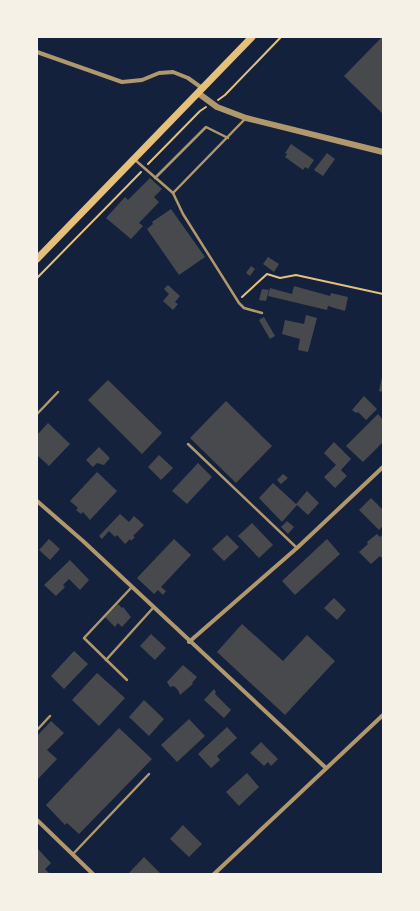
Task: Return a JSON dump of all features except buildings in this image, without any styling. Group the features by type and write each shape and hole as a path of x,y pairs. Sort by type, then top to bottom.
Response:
{"main road":[{"path":"37,259 252,37"}],"street":[{"path":"37,52 122,82 142,80 159,73 173,72 188,78 212,103 246,118 383,152"},
{"path":"189,642 297,548 383,466"},
{"path":"37,501 326,768"},
{"path":"214,874 383,715"},
{"path":"37,820 93,874"}],"lane":[{"path":"173,193 246,118"},
{"path":"156,178 206,127 228,138"},
{"path":"134,158 173,193 183,214 238,301 244,308 262,314"},
{"path":"37,414 58,392"},
{"path":"188,444 297,548"},
{"path":"127,680 84,638 132,588"},
{"path":"106,660 153,608"},
{"path":"37,730 50,716"},
{"path":"72,854 150,774"}],"path":[{"path":"37,278 200,111 225,96 281,37"},
{"path":"238,301 267,274 280,278 296,275 383,294"}]}
